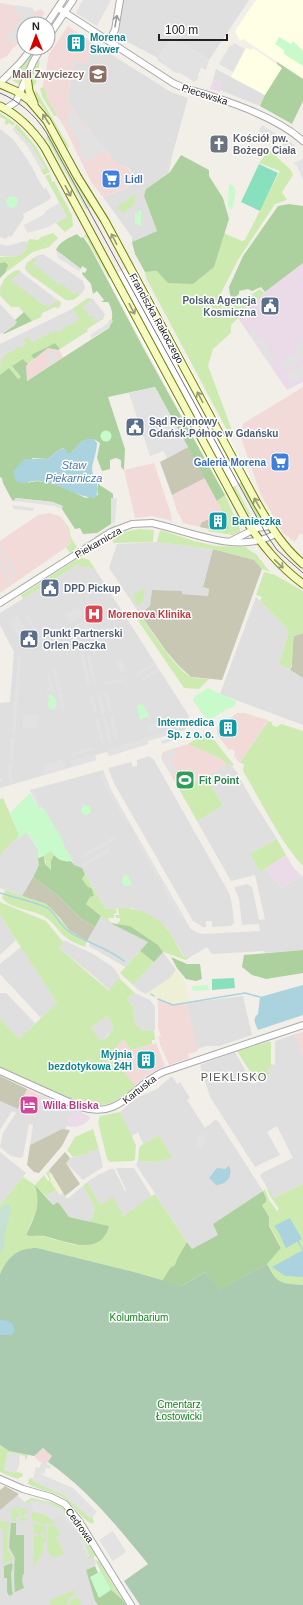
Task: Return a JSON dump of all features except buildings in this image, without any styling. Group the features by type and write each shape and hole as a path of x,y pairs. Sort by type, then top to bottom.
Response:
{"main road":[{"path":"27,77 34,105"},
{"name":"Franciszka Rakoczego","path":"0,84 20,94 34,105 47,121 77,176 105,221 244,481 270,526 287,548 303,564"},
{"name":"Franciszka Rakoczego","path":"3,108 27,125 45,148 252,530 275,560 303,584"}],"street":[{"path":"52,16 63,0"},
{"path":"56,25 73,0"},
{"path":"109,41 114,30 120,0"},
{"name":"Piecewska","path":"58,8 173,83 189,90 231,102 279,125 303,141"},
{"path":"0,84 26,56"},
{"path":"3,108 14,104 20,94 36,56"},
{"name":"Piekarnicza","path":"0,604 105,536 128,525 152,523 204,537 230,541 249,542 275,534"},
{"path":"230,541 252,530 270,526"},
{"name":"Kartuska","path":"0,1071 80,1107 94,1110 106,1110 124,1102 152,1077 169,1069 303,1025"},
{"name":"Cedrowa","path":"0,1479 51,1497 65,1504 79,1521 131,1605"}],"shaded area":[{"path":"83,0 111,0 97,26 76,13"},
{"path":"123,0 249,0 209,60 172,36 158,58 120,38 118,27"},
{"path":"256,0 303,0 303,79 243,39 240,41 235,31"},
{"path":"0,3 32,8 35,12 40,9 45,13 43,16 16,16 16,45 7,56 0,59"},
{"path":"16,5 32,8 36,15 22,16 13,10"},
{"path":"16,25 16,41 14,40 12,43 6,40"},
{"path":"68,26 93,43 87,64 74,61 67,102 118,165 128,168 137,182 103,197 91,182 65,128 49,104 44,91 43,85 49,56 56,56 56,44"},
{"path":"172,36 209,60 206,70 201,68 197,80 194,82 180,73 176,73 157,60"},
{"path":"93,43 171,92 188,98 169,172 146,189 144,196 157,231 132,242 132,237 103,197 122,190 137,182 129,168 118,165 67,102 74,61 87,64"},
{"path":"234,43 245,49 233,72 219,64 230,45 232,46"},
{"path":"246,48 251,50 253,48 282,68 265,95 231,77"},
{"path":"216,69 265,95 260,106 220,90 222,83 213,80"},
{"path":"213,80 222,83 220,92 210,89"},
{"path":"70,110 73,111 73,114 75,113 86,130 88,129 106,150 86,163 78,149 81,147 66,120"},
{"path":"262,125 281,137 277,143 261,134 259,130"},
{"path":"14,127 31,145 45,168 41,170 29,148 13,130"},
{"path":"0,129 13,139 31,165 40,183 44,189 46,188 51,197 49,200 23,214 24,218 11,237 8,236 6,239 0,237"},
{"path":"286,139 295,145 293,148 295,149 290,156 284,151 285,148 282,145"},
{"path":"303,159 303,180 297,166 293,163"},
{"path":"59,203 67,217 46,228 27,233 24,225 43,215 47,210"},
{"path":"24,241 28,242 25,251 19,256 0,256 0,244 8,246"},
{"path":"56,250 81,269 79,271 58,258"},
{"path":"43,254 83,281 85,288 83,292 73,300 66,300 28,273 25,269 26,264 36,256"},
{"path":"303,263 303,382 287,390 238,318 264,293"},
{"path":"18,270 59,301 61,303 60,307 55,307 42,313 41,317 32,321 19,307 11,307 0,295 0,287 4,280"},
{"path":"88,298 93,299 105,314 103,319 63,340 47,346 0,375 0,344 74,308"},
{"path":"0,304 17,322 14,326 0,334"},
{"path":"110,319 113,321 109,327 92,338 90,335 107,324"},
{"path":"253,329 259,339 262,338 276,359 270,363 249,332"},
{"path":"303,342 303,359 299,357 300,361 286,371 280,363 294,353 297,355 294,348"},
{"path":"48,348 60,351 63,358 26,381 26,366"},
{"path":"52,350 59,359 50,365 48,362 50,358 47,354"},
{"path":"303,365 303,377 292,383 287,374"},
{"path":"155,387 188,447 167,458 163,451 150,456 129,393"},
{"name":"Galeria Morena","path":"303,387 303,535 300,533 295,542 283,533 261,495 239,432 244,423"},
{"path":"188,447 205,478 172,495 160,462"},
{"path":"154,463 172,521 152,516 135,518 124,470"},
{"path":"205,478 223,512 201,523 200,527 183,523 178,514 172,495"},
{"path":"15,498 53,502 63,506 62,509 55,506 14,501"},
{"path":"111,498 117,498 115,522 111,524"},
{"path":"12,505 34,508 33,511 14,509"},
{"path":"224,511 228,516 229,529 218,531 200,527 201,523"},
{"path":"49,513 60,516 68,529 71,544 0,593 0,541 38,515"},
{"path":"115,524 116,527 95,539 94,537"},
{"path":"157,542 213,549 203,587 209,589 208,596 182,594 182,591 152,590 150,606 140,614 109,568 117,544"},
{"path":"2,549 17,574 14,575 0,551"},
{"path":"213,549 255,560 262,569 222,680 191,677 166,651 140,614 150,606 152,590 182,591 182,594 208,596 209,589 203,587"},
{"path":"0,560 12,581 9,583 0,566"},
{"path":"77,565 95,569 189,716 185,730 148,741 148,744 109,756 107,752 95,755 96,760 0,788 0,782 3,778 0,780 0,703 10,702 14,652 0,625 0,613"},
{"path":"256,597 289,631 279,664 303,678 303,725 220,694"},
{"path":"78,607 83,615 71,624 64,616"},
{"path":"18,616 29,634 21,640 9,622"},
{"path":"28,616 40,634 37,635 26,617"},
{"path":"85,620 90,628 82,633 78,628 75,629 73,627"},
{"path":"303,633 303,678 290,670 292,666 291,648 294,636"},
{"path":"83,652 91,684 87,685 80,653"},
{"path":"90,655 96,683 93,683 87,656"},
{"path":"18,656 21,657 19,687 16,686"},
{"path":"121,660 127,671 125,672 124,670 121,672 116,663"},
{"path":"154,662 156,665 136,677 135,674"},
{"path":"158,668 160,671 144,681 142,678"},
{"path":"53,670 56,670 61,690 57,690"},
{"path":"50,673 54,690 47,692 46,689 50,688 47,674"},
{"path":"124,678 125,681 105,685 104,682"},
{"path":"15,689 19,689 15,735 12,734"},
{"path":"61,692 65,710 62,711 58,693"},
{"path":"108,692 112,712 109,713 104,693"},
{"path":"101,694 105,714 102,715 97,695"},
{"path":"93,695 97,713 94,713 90,696"},
{"path":"237,713 244,713 268,720 240,763 234,756 235,752 232,749 229,750 217,734 217,727"},
{"path":"23,714 39,715 37,729 23,728"},
{"path":"113,716 118,738 114,738 109,717"},
{"path":"106,717 111,741 108,742 103,718"},
{"path":"99,719 104,742 101,743 95,720"},
{"path":"157,723 159,729 149,732 147,726"},
{"path":"167,731 168,734 147,741 148,744 109,756 107,750"},
{"path":"180,735 181,738 162,744 161,741"},
{"path":"11,738 15,738 13,760 9,760"},
{"path":"188,744 220,758 227,765 180,791 161,758 163,752"},
{"path":"92,747 93,750 72,756 71,753"},
{"path":"169,750 172,752 175,750 177,754 170,758 177,771 171,774 162,758 166,756 164,753"},
{"path":"94,754 96,760 72,767 70,761"},
{"path":"149,756 154,760 229,893 234,923 231,926 212,927 212,921 206,921 206,927 203,927 193,921 115,785 108,768 131,762 133,767 137,766 137,760"},
{"path":"62,759 65,769 45,775 44,765"},
{"path":"9,763 13,764 13,782 10,783 8,775"},
{"path":"229,763 236,771 277,839 250,854 260,872 266,868 281,888 302,876 303,877 303,950 265,953 264,951 212,954 207,947 190,957 185,958 167,928 150,915 132,908 105,908 82,868 75,866 72,863 73,862 42,807 32,795 30,790 103,770 112,792 190,928 203,934 260,931 259,924 242,925 239,899 235,889 235,887 247,884 252,887 259,920 265,919 255,875 231,881 197,821 223,806 206,776"},
{"path":"104,773 108,785 130,823 127,825 104,784 100,774"},
{"path":"33,789 42,807 39,809 30,790"},
{"path":"27,832 38,850 39,865 22,896 0,888 0,856 9,845"},
{"path":"115,836 117,839 84,858 82,855"},
{"path":"139,839 162,880 159,881 136,841"},
{"path":"109,848 111,851 84,867 83,864"},
{"path":"286,855 293,867 302,876 281,888 266,868"},
{"path":"33,877 56,894 79,917 95,927 87,941 69,930 60,918 46,904 22,896"},
{"path":"165,884 184,916 180,918 162,885"},
{"path":"0,915 16,940 0,955"},
{"path":"101,916 110,923 148,942 125,967 89,946 90,943 87,941"},
{"path":"64,940 93,954 113,967 120,977 110,991 59,948"},
{"path":"21,947 57,1003 41,1018 0,974 0,964"},
{"path":"163,952 176,970 170,978 146,994 138,990 133,985"},
{"path":"176,970 185,982 190,1003 169,1004 146,994 170,978"},
{"path":"0,993 6,993 35,1023 19,1040 0,1019"},
{"path":"135,993 150,1000 155,1007 155,1030 143,1031 135,1024 133,1007 127,999"},
{"path":"243,996 252,1035 220,1046 206,1046 197,1049 186,1003"},
{"path":"158,999 169,1004 186,1003 198,1051 188,1054 189,1058 169,1065 158,1037 161,1036 158,1028"},
{"path":"107,1016 112,1023 113,1029 101,1042 91,1028"},
{"path":"303,1032 303,1056 295,1034"},
{"path":"295,1034 303,1056 303,1184 274,1198 260,1176 262,1173 293,1158 277,1126 267,1132 280,1155 255,1167 210,1097 200,1065 235,1052 253,1084 270,1074 267,1069 275,1064 275,1041"},
{"path":"123,1039 131,1050 156,1043 165,1066 149,1074 134,1086 110,1054"},
{"path":"0,1076 27,1089 18,1109 0,1101"},
{"path":"172,1076 177,1084 180,1082 190,1098 187,1100 205,1128 215,1120 218,1121 263,1191 213,1224 219,1235 192,1249 136,1165 138,1161 156,1162 173,1158 159,1135 143,1144 138,1132 131,1137 120,1112 134,1099 157,1089"},
{"path":"27,1089 43,1096 35,1117 18,1109"},
{"path":"43,1096 79,1111 68,1118 71,1127 66,1126 66,1130 62,1129 30,1145 33,1125 29,1124 23,1156 21,1158 11,1156 0,1147 3,1133 16,1113 12,1111 0,1130 0,1101 35,1117"},
{"path":"79,1111 89,1116 90,1119 84,1124 71,1127 68,1118"},
{"path":"62,1129 70,1130 62,1146 39,1173 34,1172 27,1165 30,1145"},
{"path":"199,1134 206,1136 202,1149 195,1146"},
{"path":"99,1149 103,1167 83,1180 66,1163 70,1158 88,1154 87,1151"},
{"path":"0,1152 26,1173 0,1205"},
{"path":"65,1152 70,1158 66,1163 80,1184 65,1196 49,1170"},
{"path":"116,1168 134,1168 152,1197 123,1216 100,1205 87,1182 101,1173 114,1169 125,1191 126,1190"},
{"path":"51,1173 63,1193 60,1195 50,1181 49,1174"},
{"path":"83,1186 95,1207 91,1222 69,1217 58,1202 53,1205 46,1196 56,1190 60,1194 63,1193 67,1199"},
{"path":"4,1205 10,1205 11,1208 4,1238 5,1245 0,1253 0,1210"},
{"path":"43,1448 52,1456 47,1464 38,1461 34,1456"},
{"path":"8,1452 20,1455 20,1462 16,1473 4,1470"},
{"path":"42,1462 51,1466 50,1469 46,1468 44,1474 38,1473 73,1488 97,1512 90,1518 64,1495 32,1481 36,1467 39,1468"},
{"path":"5,1486 19,1494 0,1510 0,1490"},
{"path":"17,1495 27,1504 33,1500 48,1503 76,1525 95,1560 96,1565 86,1570 95,1601 98,1605 0,1605 0,1510"},
{"path":"33,1500 48,1503 60,1509 78,1530 76,1532 59,1515 54,1520 44,1514 33,1512 34,1509 31,1509 31,1501"},
{"path":"113,1531 126,1552 113,1561 99,1540"},
{"path":"83,1539 90,1556 87,1558 80,1540"}],"green space":[{"path":"279,37 291,44 293,41 303,51 303,66 284,54 284,50 275,44"},
{"path":"28,56 33,56 20,85 9,78"},
{"path":"37,60 40,61 36,83 31,89 31,75"},
{"path":"277,62 303,79 303,101 292,124 260,106 282,68 277,64"},
{"path":"43,87 46,90 47,99 57,115 54,116 42,96 40,88"},
{"path":"37,92 69,147 66,146 52,120 32,93"},
{"path":"0,113 15,123 13,126 9,123 7,125 4,123 6,120 0,117"},
{"path":"17,124 36,147 50,172 44,175 41,170 45,168 31,145 14,127"},
{"path":"50,135 91,205 90,209 49,136"},
{"path":"48,136 87,208 86,209 46,137"},
{"path":"44,138 45,138 84,210"},
{"path":"269,150 291,170 293,175 282,192 287,200 275,204 238,260 219,297 222,308 236,302 240,307 253,296 252,294 260,289 264,293 231,325 231,333 213,349 208,366 232,430 228,432 146,278 145,272 214,267 224,233 242,241 245,240 280,171 259,163"},
{"path":"181,155 209,170 209,176 223,198 229,219 214,267 193,284 168,283 157,271 145,272 135,254 132,242 157,231 144,196 146,189 170,172"},
{"path":"259,164 278,173 260,211 241,202"},
{"path":"50,174 52,182 54,181 72,215 73,226 65,232 56,223 67,217 45,176"},
{"path":"229,184 232,185 236,191 232,210 228,206"},
{"path":"135,194 135,204 123,213 116,208"},
{"path":"10,196 14,196 18,202 14,208 10,208 6,204 6,200"},
{"path":"289,204 303,206 303,263 265,292 261,287 252,291 248,289 239,291 239,294 234,298 230,295 229,287 243,256 278,206"},
{"path":"141,210 141,226 135,223 135,213"},
{"path":"53,233 58,238 49,247 33,252 5,273 5,262 0,263 0,257 19,256 25,251 29,239 38,240 41,237"},
{"path":"88,233 112,276 109,278 88,241 89,240 84,236"},
{"path":"77,234 81,238 83,237 90,247 145,351 225,495 217,501 155,387 108,397 125,449 124,470 121,467 121,460 116,458 110,460 110,469 102,471 97,458 100,443 94,439 82,441 71,453 67,453 63,448 48,459 32,458 28,483 42,481 65,488 86,498 98,495 98,483 113,494 113,498 111,499 111,524 97,533 83,534 80,528 75,529 62,509 62,506 53,502 16,498 14,501 12,500 3,483 2,478 0,477 0,375 9,368 18,379 21,377 12,366 23,359 28,364 26,366 27,381 109,328 112,315 110,306 108,302 101,302 104,300 97,291 93,294 91,284 82,274 83,272 85,273 87,269 82,266 81,269 56,250 62,242"},
{"path":"34,258 36,260 33,263 35,267 36,266 57,283 56,284 58,286 61,283 74,294 77,292 80,295 73,300 66,300 31,275 25,267 28,262"},
{"path":"5,262 8,265 5,273 0,278 0,263"},
{"path":"18,270 21,271 11,280 13,284 14,283 16,286 18,285 20,289 21,288 28,293 29,297 31,295 44,306 47,304 50,307 58,300 61,303 58,308 55,307 42,313 41,317 32,321 19,307 11,307 0,295 0,291 7,276"},
{"path":"251,293 253,296 239,307 236,302"},
{"path":"88,298 92,299 82,307 89,317 93,316 95,318 93,319 97,322 102,318 103,319 87,329 88,331 60,349 55,343 31,355 34,359 28,364 23,359 12,366 21,377 17,379 0,375 1,362 4,356 18,347 21,348 26,343 24,340 28,337 32,343 43,336 46,336 50,332 59,332 70,324 73,324 80,319 72,309"},
{"path":"24,312 32,321 4,334 3,333 14,326 17,322 15,320"},
{"path":"55,343 60,349 48,348 34,359 31,355"},
{"path":"106,430 110,432 112,436 110,440 106,442 102,440 100,436 102,432"},
{"path":"242,482 264,524 261,524 239,483"},
{"path":"235,486 256,525 233,487"},
{"path":"225,495 240,529 240,532 233,535 207,531 211,529 218,531 228,529 228,516 224,511 223,512 217,501"},
{"path":"60,515 69,528 71,538 77,547 70,553 66,547 71,544 68,529"},
{"path":"139,529 154,530 153,542 113,543 112,538 124,532"},
{"path":"161,530 194,541 216,546 246,547 256,554 270,572 262,569 254,560 213,549 157,542"},
{"path":"80,557 89,560 95,569 77,565 23,599 21,595"},
{"path":"264,572 275,575 303,591 303,633 294,636 290,670 279,664 289,631 260,601 262,597 256,595"},
{"path":"145,587 143,602 138,606 132,596"},
{"path":"140,614 171,658 185,673 193,678 209,679 199,689 184,688 139,622 138,619"},
{"path":"208,688 236,701 235,706 227,709 210,720 206,719 193,700 195,696"},
{"path":"49,694 54,696 56,700 54,710 48,707"},
{"path":"142,704 150,716 140,720 137,705"},
{"path":"268,721 272,722 272,725 277,727 281,724 303,731 303,866 286,845 243,771 244,764 240,763"},
{"path":"204,734 211,736 234,765 232,766 229,763 227,765 220,758 188,744"},
{"path":"206,776 223,806 197,821 180,791"},
{"path":"29,794 39,809 44,808 64,843 63,844 71,858 71,861 60,859 51,851 38,858 38,850 28,832 18,838 18,832 10,813"},
{"path":"3,798 18,832 18,838 9,845 0,856 0,799"},
{"path":"84,805 88,805 90,806 90,814 84,815 81,812 81,808"},
{"path":"277,839 286,855 260,872 250,854"},
{"path":"51,851 54,855 51,866 52,870 47,866 44,856 47,852"},
{"path":"54,855 62,860 71,861 74,865 82,868 85,874 82,879 87,886 92,889 94,896 90,897 86,904 101,916 95,927 79,917 56,894 33,877 39,865 38,858 44,856 45,864 51,870 51,861"},
{"path":"85,874 105,908 116,909 117,913 114,914 114,918 108,918 110,922 115,924 110,923 86,904 90,897 94,896 92,889 87,886 82,879"},
{"path":"124,875 128,875 132,884 129,886 125,886 122,883"},
{"path":"5,890 46,904 69,930 87,941 85,947 65,937 48,919 40,914 6,902 2,898"},
{"path":"0,902 46,921 63,942 59,948 109,991 119,978 135,993 127,999 133,1007 135,1024 143,1031 154,1030 155,1040 152,1040 152,1044 131,1050 123,1039 110,1054 135,1086 127,1093 110,1103 101,1105 91,1104 50,1091 0,1067 0,1019 19,1039 57,1003 0,915","holes":["107,1016 112,1023 113,1029 107,1037 101,1041 91,1028"]},
{"path":"118,908 133,909 146,913 158,920 168,930 184,957 190,957 186,960 163,952 158,945 130,926 116,924 120,921 120,918 116,918 115,915 119,915"},
{"path":"110,923 130,926 158,945 163,952 154,962 140,951 148,942"},
{"path":"303,950 303,973 266,979 252,975 242,967 244,955"},
{"path":"140,951 154,962 133,985 120,973"},
{"path":"171,957 187,964 200,964 202,979 196,981 186,979 177,968"},
{"path":"234,978 235,988 212,990 212,979"},
{"path":"208,985 209,990 193,991 192,986"},
{"path":"271,1042 271,1064 274,1065 267,1069 270,1074 256,1081 237,1051"},
{"path":"120,1112 136,1145 135,1159 133,1161 110,1162 107,1159 98,1122 100,1116"},
{"path":"93,1129 99,1149 88,1151 88,1154 73,1157 67,1150 75,1137"},
{"path":"159,1135 173,1158 156,1162 138,1161 140,1146"},
{"path":"49,1170 51,1173 49,1174 51,1180 50,1181 56,1190 46,1196 36,1186 38,1200 36,1211 26,1234 27,1236 42,1236 75,1245 109,1226 91,1222 95,1207 83,1186 87,1182 100,1205 113,1197 123,1216 155,1194 187,1242 177,1259 175,1266 170,1268 162,1281 134,1272 37,1248 25,1250 15,1255 6,1264 0,1274 0,1205 23,1177 35,1185 44,1175 48,1181 50,1180 46,1173"},
{"path":"303,1184 303,1285 281,1282 274,1276 267,1264 281,1247 269,1225 269,1217 262,1205 266,1202 263,1191 265,1189 269,1200 277,1211 279,1209 269,1194 266,1185 274,1198"},
{"path":"35,1185 53,1205 58,1202 69,1217 109,1226 105,1236 98,1242 90,1245 81,1245 44,1236 26,1235 36,1211 37,1192"},
{"path":"263,1191 266,1202 262,1205 269,1217 269,1226 281,1248 267,1264 218,1291 205,1272 182,1286 162,1281 170,1268 175,1265 187,1242 192,1249 218,1235 213,1224"},
{"name":"Cmentarz Łostowicki","path":"30,1248 37,1248 134,1272 182,1286 205,1272 219,1290 267,1264 274,1276 281,1282 303,1285 303,1605 140,1605 124,1581 148,1564 113,1522 76,1484 48,1462 52,1456 43,1448 34,1456 9,1451 0,1445 0,1274 6,1263 14,1255"},
{"path":"0,1445 9,1451 28,1455 26,1460 25,1456 8,1452 4,1470 22,1473 23,1476 17,1479 0,1472"},
{"path":"31,1478 33,1481 64,1495 90,1518 92,1516 94,1522 92,1524 84,1519 64,1498 28,1484 29,1479"},
{"path":"31,1498 52,1503 62,1508 67,1512 76,1525 60,1509 33,1500 27,1504 25,1502"},
{"path":"17,1506 16,1509 20,1516 16,1517 16,1521 11,1521 11,1510"},
{"path":"21,1508 27,1510 28,1513 24,1514 24,1518 28,1518 28,1520 17,1521 22,1517 21,1513 17,1510"},
{"path":"32,1512 44,1514 54,1521 52,1524 42,1524 32,1520"},
{"path":"0,1520 2,1522 9,1522 7,1549 13,1558 11,1561 3,1564 3,1529 0,1529"},
{"path":"11,1523 16,1523 16,1535 24,1535 24,1574 22,1581 24,1588 15,1592 15,1558 9,1547"},
{"path":"32,1523 46,1526 46,1541 43,1543 43,1552 33,1569 34,1536 41,1536 43,1538 44,1532 40,1532 41,1535 34,1534 34,1526"},
{"path":"55,1525 60,1535 56,1537 64,1554 53,1558 47,1550 48,1526"},
{"path":"80,1536 83,1536 96,1556 87,1558 90,1556 83,1539 79,1539"},
{"path":"95,1560 99,1561 122,1599 111,1590"},
{"path":"12,1563 11,1575 13,1594 9,1596 7,1592 7,1578 4,1578 4,1566"},
{"path":"95,1566 98,1573 101,1571 111,1590 122,1599 126,1605 98,1605 95,1601 86,1570"},
{"path":"101,1571 111,1590 99,1598 90,1577"},
{"path":"74,1590 76,1594 69,1598 67,1605 51,1605 49,1600"},
{"path":"78,1597 81,1605 69,1605 71,1600"}],"water":[{"name":"Staw Piekarnicza","path":"94,439 97,443 92,468 92,472 98,486 95,498 81,495 47,482 37,481 23,483 16,481 13,472 24,459 48,459 61,449 66,449 67,453 71,453 82,441"},
{"path":"303,985 303,1015 258,1030 255,1019 258,1014 260,997"},
{"path":"229,1166 230,1176 226,1182 216,1185 209,1178 217,1168 225,1169"},
{"path":"290,1218 302,1239 286,1248 274,1226"},
{"path":"303,1250 303,1277 285,1276 272,1267"},
{"path":"0,1320 12,1323 15,1331 11,1335 0,1335"}],"pier":[{"path":"134,264 250,477 224,492 108,279"}],"waterway":[{"path":"0,893 33,902 49,909 67,930 118,956 124,961"},
{"path":"158,999 173,1005 245,993 260,997"},
{"path":"298,1241 301,1247"}],"tram line":[{"path":"0,93 14,100 26,109 46,132 266,534 277,550 303,573"}],"place":[{"name":"Morena Skwer","path":"76,43"},
{"name":"Mali Zwyciezcy","path":"98,74"},
{"name":"Kościół pw. Bożego Ciała","path":"219,144"},
{"name":"Lidl","path":"111,179"},
{"name":"Polska Agencja Kosmiczna","path":"270,306"},
{"name":"Sąd Rejonowy Gdańsk-Północ w Gdańsku","path":"135,427"},
{"name":"Galeria Morena","path":"280,462"},
{"name":"Banieczka","path":"218,521"},
{"name":"DPD Pickup","path":"50,588"},
{"name":"Morenova Klinika","path":"94,614"},
{"name":"Punkt Partnerski Orlen Paczka","path":"29,639"},
{"name":"Intermedica Sp. z o. o.","path":"228,728"},
{"name":"Fit Point","path":"185,780"},
{"name":"Myjnia bezdotykowa 24H","path":"146,1060"},
{"name":"Willa Bliska","path":"29,1105"}],"district":[{"name":"PIEKLISKO","path":"234,1077"}],"park label":[{"name":"Kolumbarium","path":"139,1317"}]}
